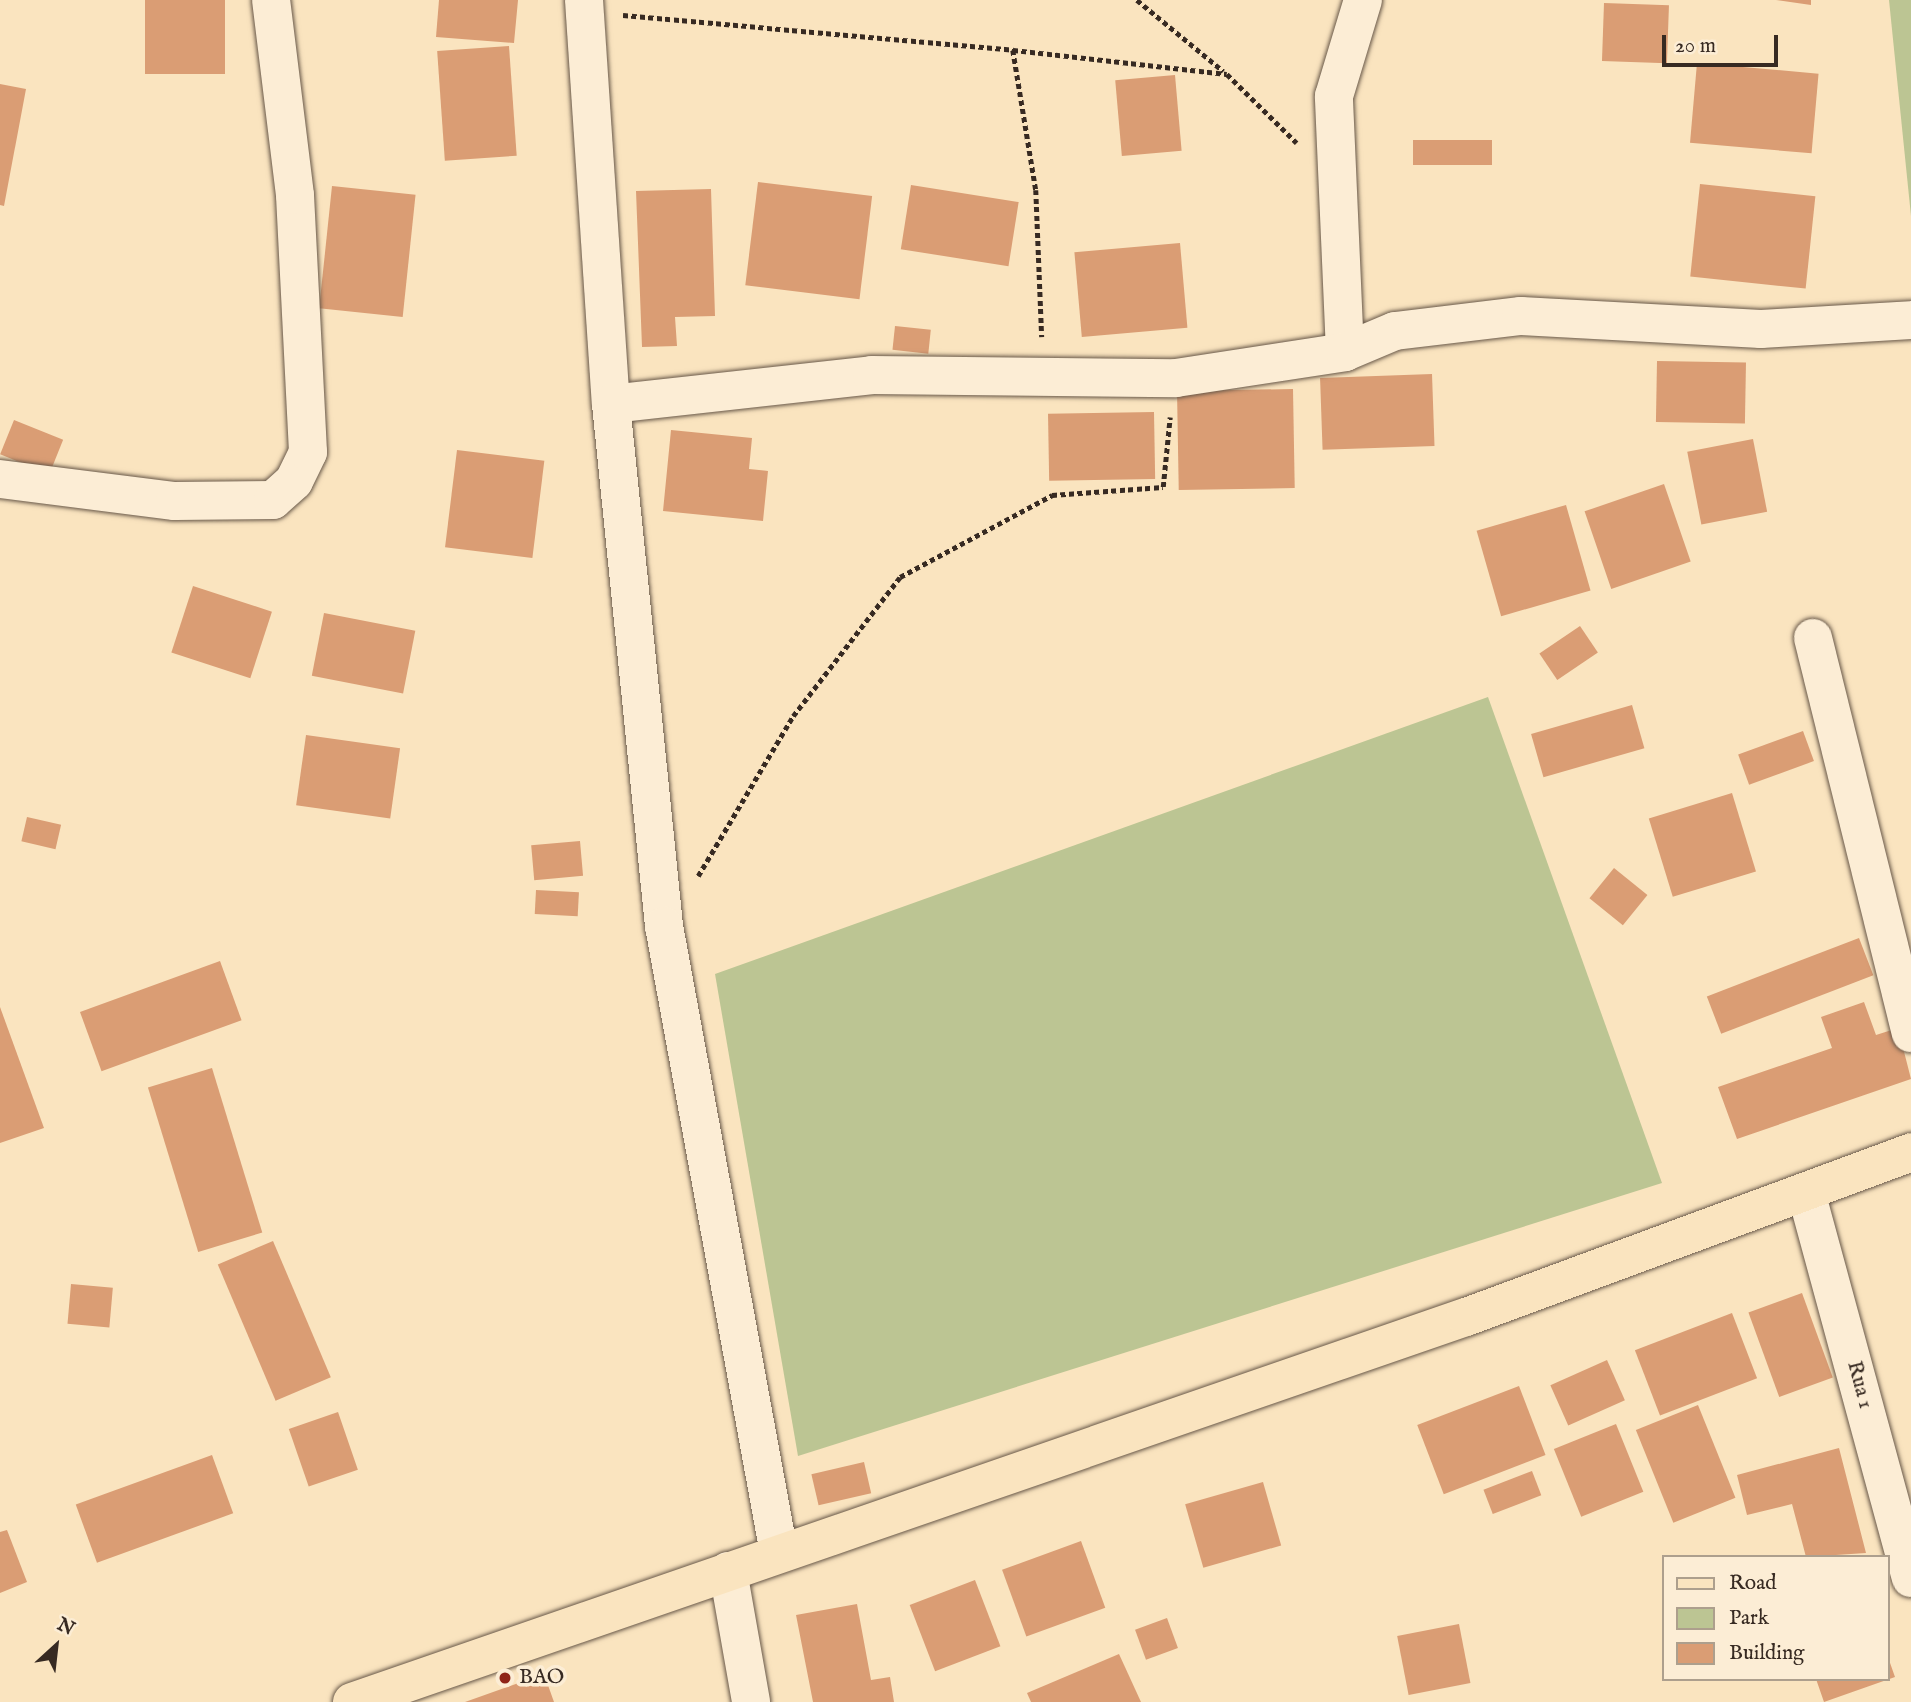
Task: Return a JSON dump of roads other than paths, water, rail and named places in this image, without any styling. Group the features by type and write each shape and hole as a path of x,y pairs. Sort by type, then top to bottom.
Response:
{"main road":[{"path":"352,1702 1466,1317 1911,1152"}],"street":[{"path":"0,479 176,501 273,500 294,481 308,452 295,195 271,0"},
{"path":"1345,352 1334,96 1363,0"},
{"path":"584,6 611,404 664,926 779,1553"},
{"path":"611,404 872,375 1176,378 1345,352 1395,331 1521,316 1761,329 1911,320"},
{"path":"1812,638 1911,1033"},
{"name":"Rua 1","path":"1806,1192 1911,1578"},
{"path":"728,1571 751,1702"}],"place":[{"name":"BAO","path":"505,1678"}]}
